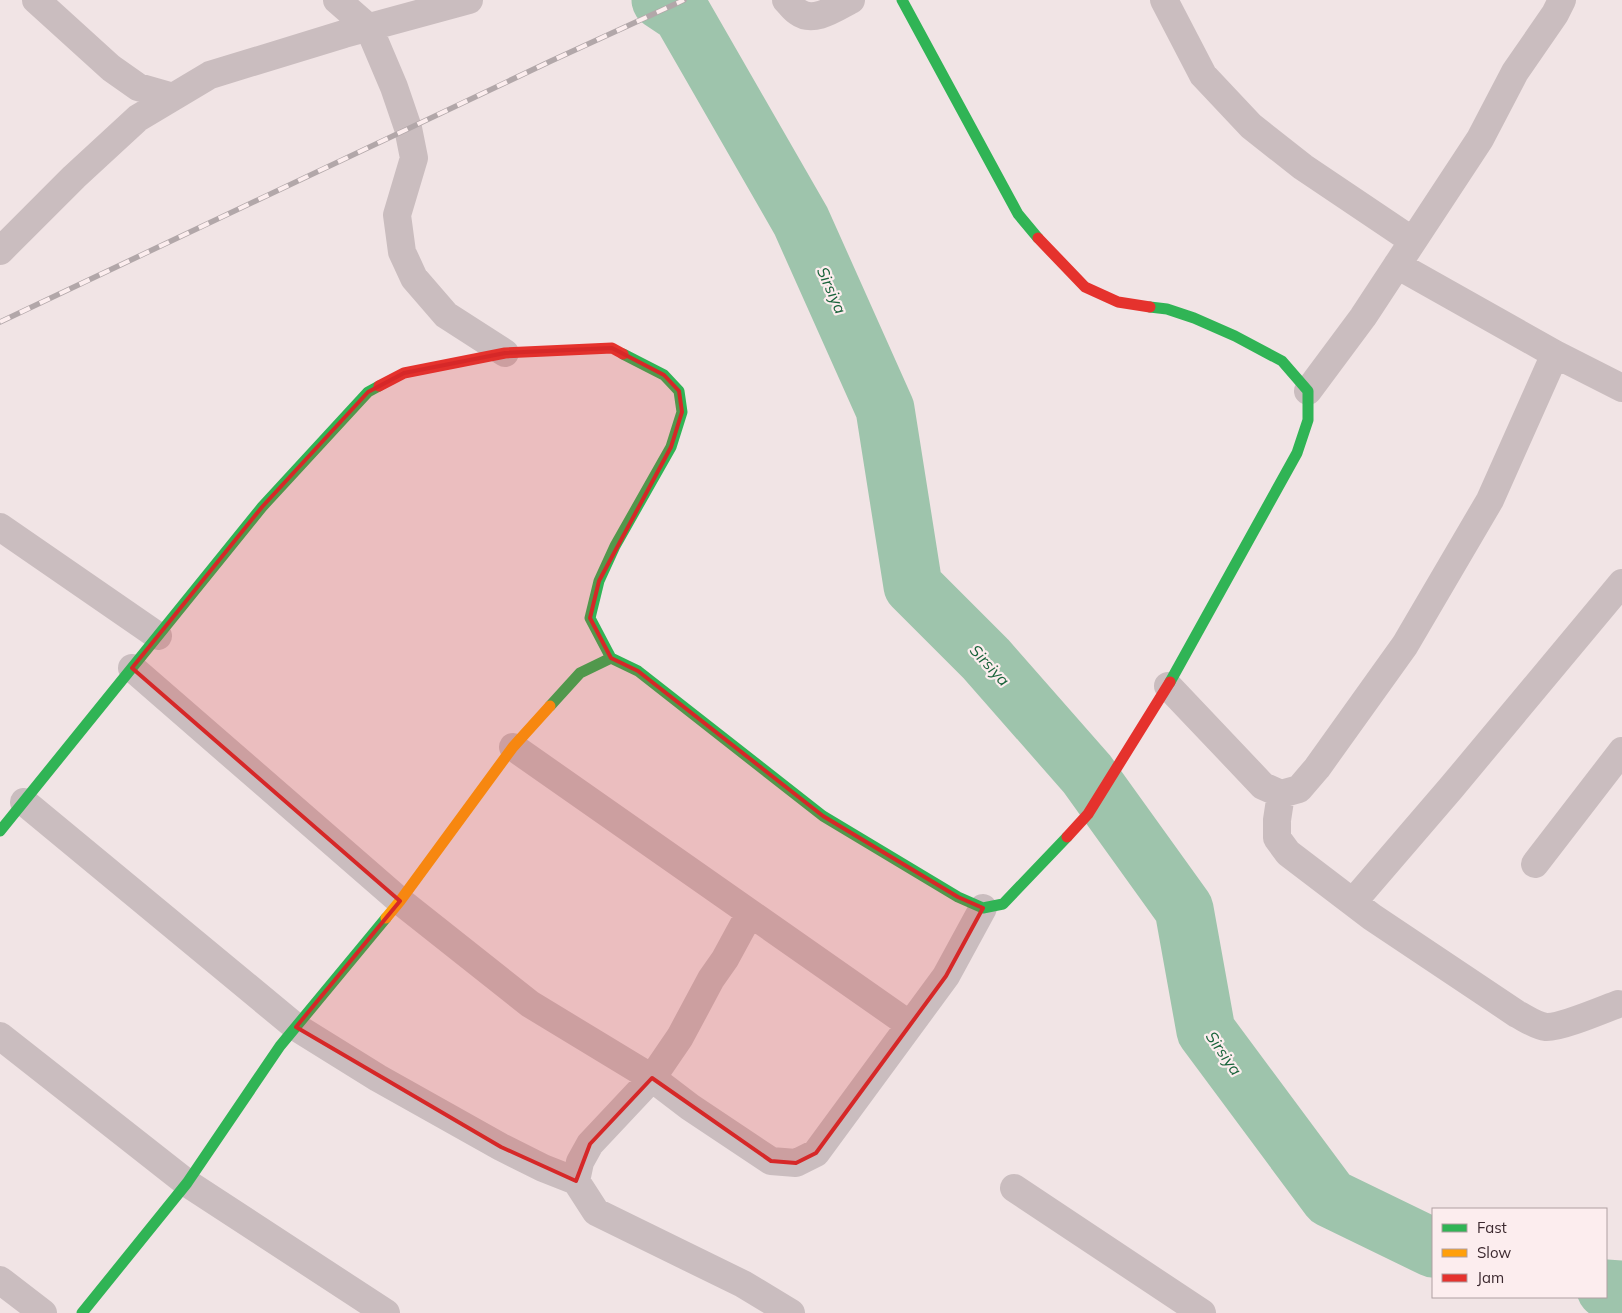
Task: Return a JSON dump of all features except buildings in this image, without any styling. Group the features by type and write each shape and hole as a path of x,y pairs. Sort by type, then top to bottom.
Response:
{"street":[{"path":"36,0 111,68 138,87 173,98"},
{"path":"337,0 369,28 394,87 408,128 414,158 397,215 402,252 414,278 446,315 505,353"},
{"path":"0,251 74,177 138,118 210,75 469,0"},
{"path":"786,0 799,13 809,16 820,16 851,0"},
{"path":"902,0 1018,214 1033,233 1085,287 1118,302 1167,310 1194,318 1236,336 1282,361 1308,391"},
{"path":"1164,0 1203,76 1251,126 1303,167 1413,241"},
{"path":"0,831 262,507 368,392 404,372 505,353 612,348 664,374 679,391 682,412 671,448 616,546 599,581 590,618 611,658 638,671 823,816 958,898 983,908 1003,904 1088,814 1168,686 1297,453 1308,420 1308,391 1363,317 1480,139 1515,72 1555,14 1562,0"},
{"path":"1397,265 1555,354 1622,388"},
{"path":"1168,686 1263,786 1281,794 1299,789 1317,768 1405,645 1490,500 1555,354"},
{"path":"0,527 158,636"},
{"path":"1353,902 1622,583"},
{"path":"82,1313 187,1183 280,1046 400,901 513,747 580,673 611,658"},
{"path":"132,668 400,901 530,1004 652,1078 690,1107 771,1161 796,1163 816,1153 946,976 983,908"},
{"path":"513,747 910,1025"},
{"path":"1535,864 1622,751"},
{"path":"1281,794 1277,820 1277,838 1288,853 1353,902 1517,1014 1546,1027 1618,1004"},
{"path":"24,802 296,1026 378,1078 501,1147 543,1168 576,1181 596,1212 743,1284 791,1313"},
{"path":"576,1181 580,1162 590,1144 652,1078 680,1037 750,913"},
{"path":"0,1036 187,1183 386,1313"},
{"path":"1014,1188 1202,1313"},
{"path":"0,1280 43,1313"}],"highlighted area":[{"path":"612,348 664,375 679,391 682,412 671,447 599,581 590,618 611,658 638,671 823,816 958,897 983,908 946,976 816,1153 796,1163 771,1161 652,1078 590,1144 576,1181 501,1147 296,1027 400,901 132,668 262,507 368,392 404,373 505,353"}],"waterway":[{"name":"Sirsiya","path":"661,0 682,14 801,221 885,409 913,586 986,659 1087,774 1184,909 1206,1031 1330,1198 1432,1248"},
{"name":"Sirsiya","path":"1607,1289 1622,1290"}],"railway":[{"path":"0,322 684,0"}],"traffic: fast":[{"path":"902,0 1018,214 1038,238"},
{"path":"1150,307 1167,309 1194,318 1235,336 1282,361 1308,391 1308,420 1297,453 1170,682"},
{"path":"611,658 590,618 599,581 615,546 671,447 682,412 679,391 664,375 623,354"},
{"path":"0,831 262,507 368,392 379,386"},
{"path":"550,706 580,673 611,658 638,671 823,816 958,897 983,908 1003,904 1067,837"},
{"path":"82,1313 187,1183 280,1046 386,918"}],"traffic: slow":[{"path":"386,918 513,747 550,706"}],"traffic: jam":[{"path":"1038,238 1085,287 1118,302 1150,307"},
{"path":"379,386 404,373 505,353 612,348 623,354"},
{"path":"1067,837 1088,814 1170,682"}]}
